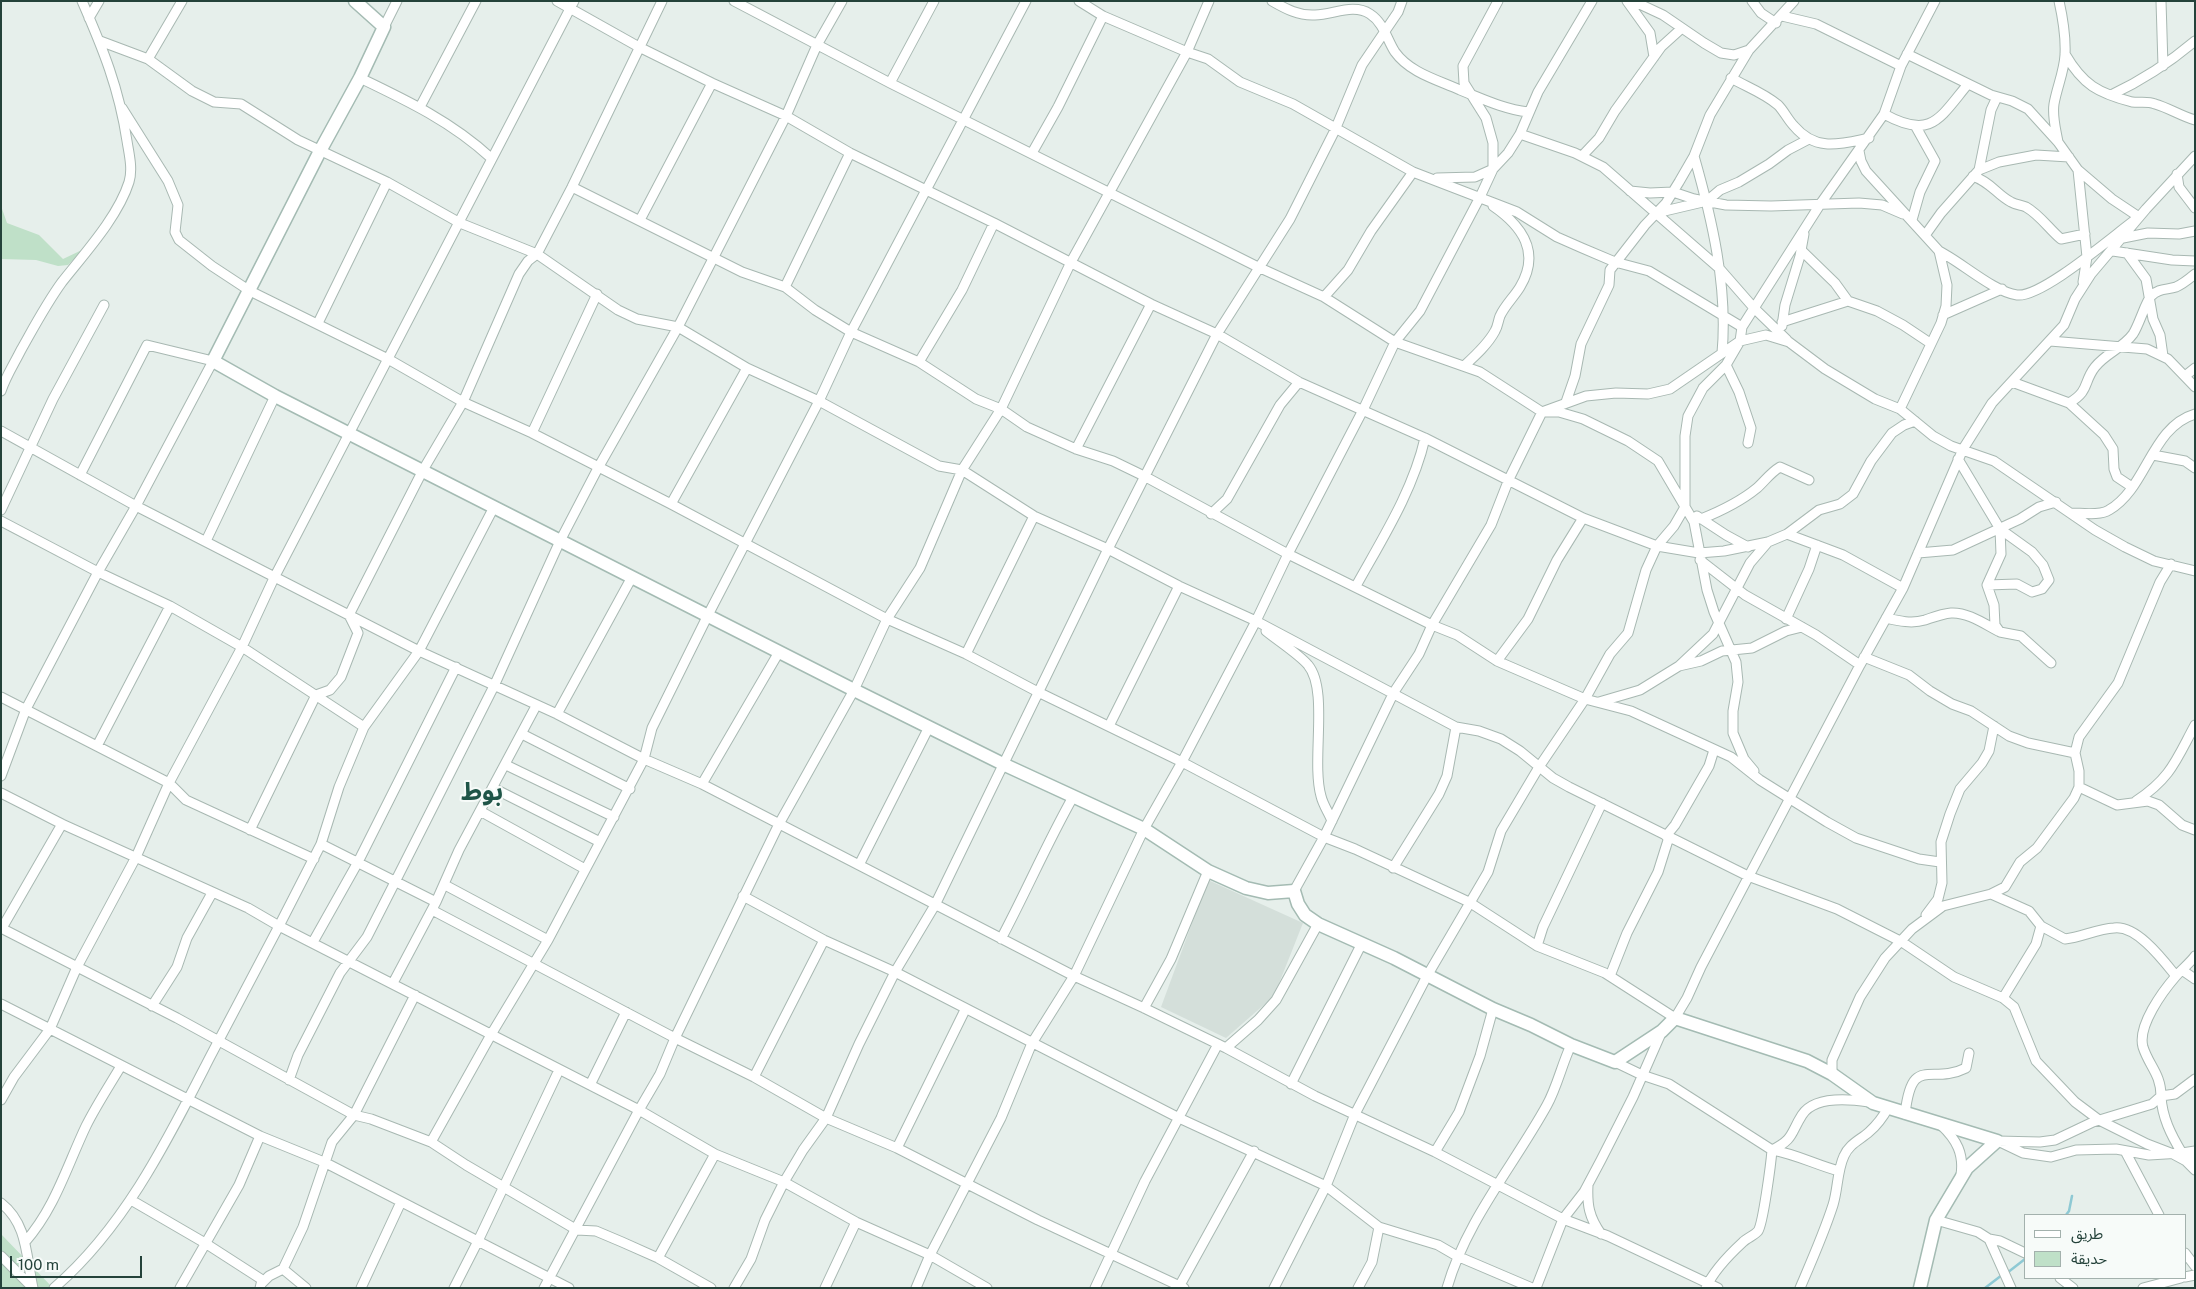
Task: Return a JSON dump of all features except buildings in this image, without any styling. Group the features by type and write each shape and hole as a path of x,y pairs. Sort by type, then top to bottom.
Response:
{"street":[{"path":"1,391 3,376 35,323 62,283 98,237 129,181 131,164 122,108 100,41 82,1"},
{"path":"89,18 99,1"},
{"path":"148,59 182,1"},
{"path":"355,1 384,27"},
{"path":"1,776 26,709 250,291 320,150 360,78 397,1"},
{"path":"420,107 476,1"},
{"path":"557,1 572,5 639,47 712,83 786,116 850,153 994,223 1151,304 1217,334 1299,382 1426,438 1583,518 1657,546 1700,557 1768,542 1787,534 1819,510 1840,504 1853,494 1871,461 1892,433 1904,425 1915,422"},
{"path":"349,615 423,470 463,402 519,274 528,261 537,254 572,187 662,1"},
{"path":"734,1 751,5 817,45 890,83 1258,267 1324,297 1396,342 1424,354 1465,365 1480,372 1542,412 1558,412 1583,419 1628,441 1658,461 1694,522 1706,590 1736,662 1738,682 1733,711 1732,733 1744,759 1760,780"},
{"path":"288,1080 298,1055 340,973 367,937 494,686 560,541 598,468 678,328 712,257 786,116 817,45 842,1"},
{"path":"890,83 934,1"},
{"path":"431,1142 492,1033 548,940 630,789 644,759 652,728 708,615 819,401 851,332 924,190 1026,1"},
{"path":"1079,1 1103,16 1186,52 1208,58 1240,82 1292,104 1335,130 1414,172 1517,212 1557,237 1615,262 1649,271 1742,327"},
{"path":"1272,1 1297,14 1316,15 1355,9 1361,6 1385,30 1396,52 1417,70 1432,79 1474,96 1513,110 1528,112"},
{"path":"734,1288 751,1259 766,1220 784,1182 803,1150 826,1118 859,1044 895,972 935,905 1144,476 1217,334 1290,219 1335,130 1362,65 1398,12 1402,1"},
{"path":"1493,169 1490,135 1486,118 1474,96 1464,84 1463,66 1498,1"},
{"path":"916,1288 930,1255 1001,1118 1032,1043 1074,976 1144,829 1182,762 1256,621 1396,342 1420,311 1493,169 1520,134 1528,112 1592,1"},
{"path":"1627,1 1650,34 1654,58"},
{"path":"1633,1 1663,15 1721,53 1734,55 1748,50"},
{"path":"1752,1 1761,13 1779,19 1816,24 1901,66"},
{"path":"1566,402 1575,376 1581,344 1609,285 1610,270 1673,192 1694,156 1710,116 1748,50 1794,1"},
{"path":"1274,1288 1326,1186 1355,1114 1428,976 1488,872 1501,831 1540,766 1585,699 1610,654 1628,633 1646,570 1657,546 1674,526 1685,507 1687,470 1685,436 1688,416 1703,388 1726,365 1740,341 1742,327 1821,204 1884,114 1901,66 1936,1"},
{"path":"2058,142 2054,121 2054,105 2061,80 2065,54 2064,28 2059,1"},
{"path":"2161,1 2163,66"},
{"path":"544,1288 660,1074 675,1038 779,824 854,690 887,619 920,568 962,470 1000,409 1071,262 1186,52 1207,3"},
{"path":"1,1100 14,1078 50,1029 77,967 136,857 169,784 242,647 274,578 572,5"},
{"path":"1032,154 1058,107 1103,16"},
{"path":"1582,156 1599,138 1615,111 1654,58 1673,35 1682,28"},
{"path":"100,41 124,48 148,59 192,91 214,102 241,104 298,140 386,182 460,222 537,254 618,310 637,319 678,328 747,368 819,401 939,466 962,470 1034,516 1108,549 1179,586 1256,621 1394,692 1456,727 1478,731 1501,740 1540,766 1561,783 1748,876 1837,909 1902,942 1954,976 2003,998 2014,1007 2036,1061 2075,1102 2098,1120 2147,1144 2195,1158"},
{"path":"2111,95 2136,83 2163,66 2195,42"},
{"path":"1907,54 1968,84 2028,109 2058,142 2078,170 2112,200 2139,218"},
{"path":"2065,54 2074,70 2086,83 2111,95 2134,102 2154,103 2195,120"},
{"path":"360,78 420,107 470,139 492,158"},
{"path":"1731,78 1766,95 1780,107 1795,127 1809,139 1829,146 1868,138"},
{"path":"640,220 712,83"},
{"path":"1884,114 1899,122 1916,127 1926,125 1940,118 1968,84"},
{"path":"1976,173 1991,110 1998,97"},
{"path":"122,108 168,181 178,205 175,232 179,240 212,266 250,291 388,359 463,402 532,433 671,504 887,619 966,654 1038,692 1182,762 1324,838 1355,849 1469,902 1537,946 1610,976 1675,1018 1807,1062 1832,1074 1873,1103"},
{"path":"1910,218 1935,161 1916,127"},
{"path":"1520,134 1582,156 1603,167 1719,268 1754,308 1789,342 1825,369 1875,399 1900,410 1933,436 1994,461 2095,530 2124,547 2154,561 2195,571"},
{"path":"1656,213 1707,201 1720,190 1739,182 1788,150 1809,139"},
{"path":"1859,151 1866,171 1926,234 1939,251 2002,289 2017,295 2031,293 2081,264 2108,239 2139,218"},
{"path":"785,287 850,153"},
{"path":"1926,234 1941,213 1976,173 2000,162 2036,155 2069,157"},
{"path":"1694,156 1707,201 1719,268 1723,316 1722,353"},
{"path":"1615,1062 1662,1031 1675,1018 1688,998 1701,967 1748,876 1862,661 1903,588 1958,459 1992,403 2064,325 2075,299 2091,274 2177,174 2195,156"},
{"path":"1429,178 1475,178 1493,169"},
{"path":"2078,170 2087,258 2082,288"},
{"path":"1324,297 1348,270 1371,230 1414,172"},
{"path":"1976,173 2011,202 2026,207 2042,219 2050,230 2061,239 2085,234"},
{"path":"2177,174 2179,187 2195,208"},
{"path":"318,323 386,182"},
{"path":"572,187 742,272 785,287 815,310 851,332 919,362 976,399 1000,409 1026,427 1076,449 1112,461 1144,476 1211,514 1248,530 1288,554 1432,625 1457,635 1497,661 1585,699 1631,711 1731,757 1760,780 1790,797 1826,822 1856,838 1920,859 1940,862"},
{"path":"1630,191 1650,193 1673,192 1726,204 1771,206 1859,203 1882,205 1910,218"},
{"path":"1465,365 1481,350 1496,329 1500,316 1521,286 1528,267 1529,249 1521,230 1502,212 1480,197"},
{"path":"919,362 962,290 994,223"},
{"path":"1789,342 1782,328 1782,322 1801,250 1804,231"},
{"path":"2123,238 2148,232 2179,234 2195,231"},
{"path":"1801,250 1835,282 1848,301 1877,311 1903,325 1930,344"},
{"path":"1900,410 1946,306 1947,285 1939,251"},
{"path":"2112,251 2172,260 2195,260"},
{"path":"2127,253 2146,279 2153,320 2160,335 2163,356"},
{"path":"2069,403 2086,388 2094,368 2103,358 2132,335 2150,297 2162,289 2175,287 2195,274"},
{"path":"1943,315 2002,289"},
{"path":"532,433 597,294"},
{"path":"1782,322 1848,301"},
{"path":"1076,449 1151,304"},
{"path":"1,510 54,399 104,305"},
{"path":"1789,342 1766,335 1740,341 1670,389 1648,394 1616,393 1586,396 1542,412 1509,479 1491,525 1432,625 1419,654 1394,692 1324,838 1294,891 1298,904 1305,915 1318,924 1362,943 1493,1009 1571,1045 1615,1062 1642,1076 1669,1084 1772,1150 1792,1154 1810,1163 1839,1171"},
{"path":"2050,341 2148,349 2168,359 2195,387"},
{"path":"80,474 147,345 213,361 275,396 854,690 1073,797 1144,829 1208,871 1246,888 1268,893 1294,891"},
{"path":"1726,365 1739,392 1751,428 1748,443"},
{"path":"671,504 747,368"},
{"path":"2185,376 2195,368"},
{"path":"1211,514 1227,499 1280,405 1299,382"},
{"path":"2012,382 2069,403 2104,435 2113,449 2114,469 2117,477 2132,487"},
{"path":"206,541 275,396"},
{"path":"2071,513 2092,514 2108,511 2132,487 2173,427 2195,414"},
{"path":"1,431 136,506 420,651 556,714 644,759 702,784 1074,976 1222,1046 1291,1084 1435,1152 1562,1219 1601,1234 1707,1285 1718,1288"},
{"path":"1356,586 1411,483 1426,438"},
{"path":"2153,455 2185,461 2195,468"},
{"path":"1958,459 2000,529 2032,552 2043,565 2049,580 2042,589 2032,592 2017,584 1987,585"},
{"path":"1701,519 1731,506 1757,488 1773,471 1780,467 1809,480"},
{"path":"1918,553 1953,550 2056,502"},
{"path":"54,1288 87,1256 131,1200 160,1153 314,859 321,844 339,787 364,727 420,651 494,507"},
{"path":"1685,507 1726,536 1748,547"},
{"path":"966,654 1034,516"},
{"path":"1497,661 1528,619 1557,560 1583,518"},
{"path":"1,522 98,572 170,606 242,647 364,727"},
{"path":"2000,529 2001,554 1987,585 1994,605 1995,624 2000,632"},
{"path":"1787,534 1843,555 1903,588"},
{"path":"1599,702 1640,690 1678,666 1713,634 1720,625 1750,563 1768,542"},
{"path":"1786,618 1809,569 1817,545"},
{"path":"1700,557 1737,589 1862,661 1909,675 1930,691 1952,704 1970,711 2009,736 2028,743 2075,753"},
{"path":"1832,1074 1832,1060 1860,997 1885,958 1902,942 1912,929 1943,906 1991,894 2005,888 2020,862 2037,848 2074,798 2079,786 2075,753 2078,737 2118,683 2160,582 2171,564"},
{"path":"556,714 632,577"},
{"path":"1109,726 1179,586"},
{"path":"97,746 170,606"},
{"path":"1886,618 1902,622 1923,621 1936,615 1952,613 1967,615 2000,632 2021,636 2051,662"},
{"path":"250,830 316,695 330,690 340,677 358,633 349,615"},
{"path":"1256,621 1308,665 1315,680 1319,696 1318,757 1321,796 1332,821"},
{"path":"1678,666 1701,661 1722,651 1752,648 1786,631 1802,627"},
{"path":"702,784 779,652"},
{"path":"313,942 358,862 456,667"},
{"path":"1,697 169,784 186,800 314,859"},
{"path":"393,983 445,885 459,850 536,706"},
{"path":"2132,804 2150,792 2172,768 2195,725"},
{"path":"1923,920 1938,899 1942,883 1941,842 1950,814 1960,789 1982,763 1989,751 1994,726"},
{"path":"859,865 929,727"},
{"path":"1393,868 1439,794 1447,776 1456,727"},
{"path":"522,734 630,789"},
{"path":"1610,976 1628,933 1658,872 1667,836 1708,766 1714,750"},
{"path":"506,765 614,817"},
{"path":"2079,786 2117,805 2148,801 2159,805 2182,825 2195,830"},
{"path":"493,788 600,842"},
{"path":"1,793 62,824 248,908 279,926 492,1033 559,1070 639,1110 715,1154 784,1182 856,1222 930,1255 988,1288"},
{"path":"1001,939 1031,884 1052,835 1073,797"},
{"path":"1537,946 1543,926 1602,803"},
{"path":"480,811 585,869"},
{"path":"62,824 2,928 218,1041 354,1115 371,1119 431,1142 577,1230 596,1231 658,1258 711,1288"},
{"path":"321,844 395,882 534,964 754,1077 826,1118 897,1148 1110,1254 1182,1287 1254,1152"},
{"path":"1144,1008 1171,959 1208,871"},
{"path":"445,885 548,940"},
{"path":"152,1006 177,966 187,938 212,893"},
{"path":"1991,894 2029,911 2041,926 2065,939 2116,927 2134,934 2147,943 2179,973 2195,979"},
{"path":"743,896 824,940 895,972 965,1010 1179,1118 1326,1186 1379,1226 1438,1245 1457,1256 1532,1288"},
{"path":"1095,1288 1145,1181 1179,1118 1222,1046 1258,1020 1276,1000 1318,924"},
{"path":"2003,998 2036,944 2041,926"},
{"path":"754,1077 824,940"},
{"path":"1291,1084 1362,943"},
{"path":"2195,956 2179,973 2151,1010 2142,1034 2142,1046 2161,1082 2163,1114 2177,1153 2195,1170"},
{"path":"131,1200 205,1243 262,1284 269,1276 283,1269 303,1227 332,1142 354,1115 416,995"},
{"path":"1,1004 260,1136 324,1162 569,1288"},
{"path":"1435,1152 1459,1112 1480,1056 1493,1009"},
{"path":"897,1148 965,1010"},
{"path":"590,1085 626,1012"},
{"path":"1536,1288 1562,1219 1588,1183 1642,1076 1662,1031"},
{"path":"1447,1288 1457,1256 1497,1185 1549,1102 1571,1045"},
{"path":"1905,1114 1910,1086 1917,1077 1925,1073 1957,1072 1966,1068 1969,1053"},
{"path":"25,1242 40,1225 46,1214 67,1172 86,1125 121,1066"},
{"path":"454,1288 559,1070"},
{"path":"1920,1288 1936,1220 1967,1168 1986,1149 1997,1141 2040,1142 2055,1140 2098,1120 2152,1104 2161,1096 2176,1094 2195,1079"},
{"path":"1772,1150 1786,1143 1803,1113 1818,1104 1846,1100 1873,1103 1997,1141 2023,1153 2052,1157 2076,1150 2116,1149 2149,1155 2195,1151"},
{"path":"1800,1288 1825,1230 1834,1202 1844,1154 1878,1123 1888,1108"},
{"path":"1940,1124 1952,1135 1960,1150 1963,1162 1960,1178"},
{"path":"180,1288 239,1185 260,1136"},
{"path":"1707,1285 1743,1242 1758,1231 1764,1219 1763,1209 1772,1150"},
{"path":"2125,1151 2158,1214"},
{"path":"658,1258 715,1154"},
{"path":"1588,1183 1587,1205 1592,1221 1601,1234"},
{"path":"361,1288 401,1202"},
{"path":"1,1203 17,1220 25,1242 32,1288"},
{"path":"1936,1220 1978,1232 1989,1240 2011,1288"},
{"path":"825,1288 856,1222"},
{"path":"1358,1288 1372,1262 1379,1226"},
{"path":"1989,1240 2000,1241 2024,1253"},
{"path":"2186,1254 2195,1266"},
{"path":"1,1256 32,1288"},
{"path":"283,1269 306,1288"},
{"path":"2061,1279 2073,1288"},
{"path":"2143,1288 2176,1279"}],"shaded area":[{"path":"1208,880 1303,923 1274,996 1226,1038 1161,1007"}],"green space":[{"path":"1,206 7,223 39,235 63,259 84,249 68,265 58,266 36,260 1,259"},
{"path":"1,1234 53,1288 1,1288"}],"waterway":[{"path":"2067,1214 2072,1196"},
{"path":"2007,1273 2024,1260"},
{"path":"1985,1288 2002,1275"}],"district":[{"name":"بوط","path":"482,792"}]}
